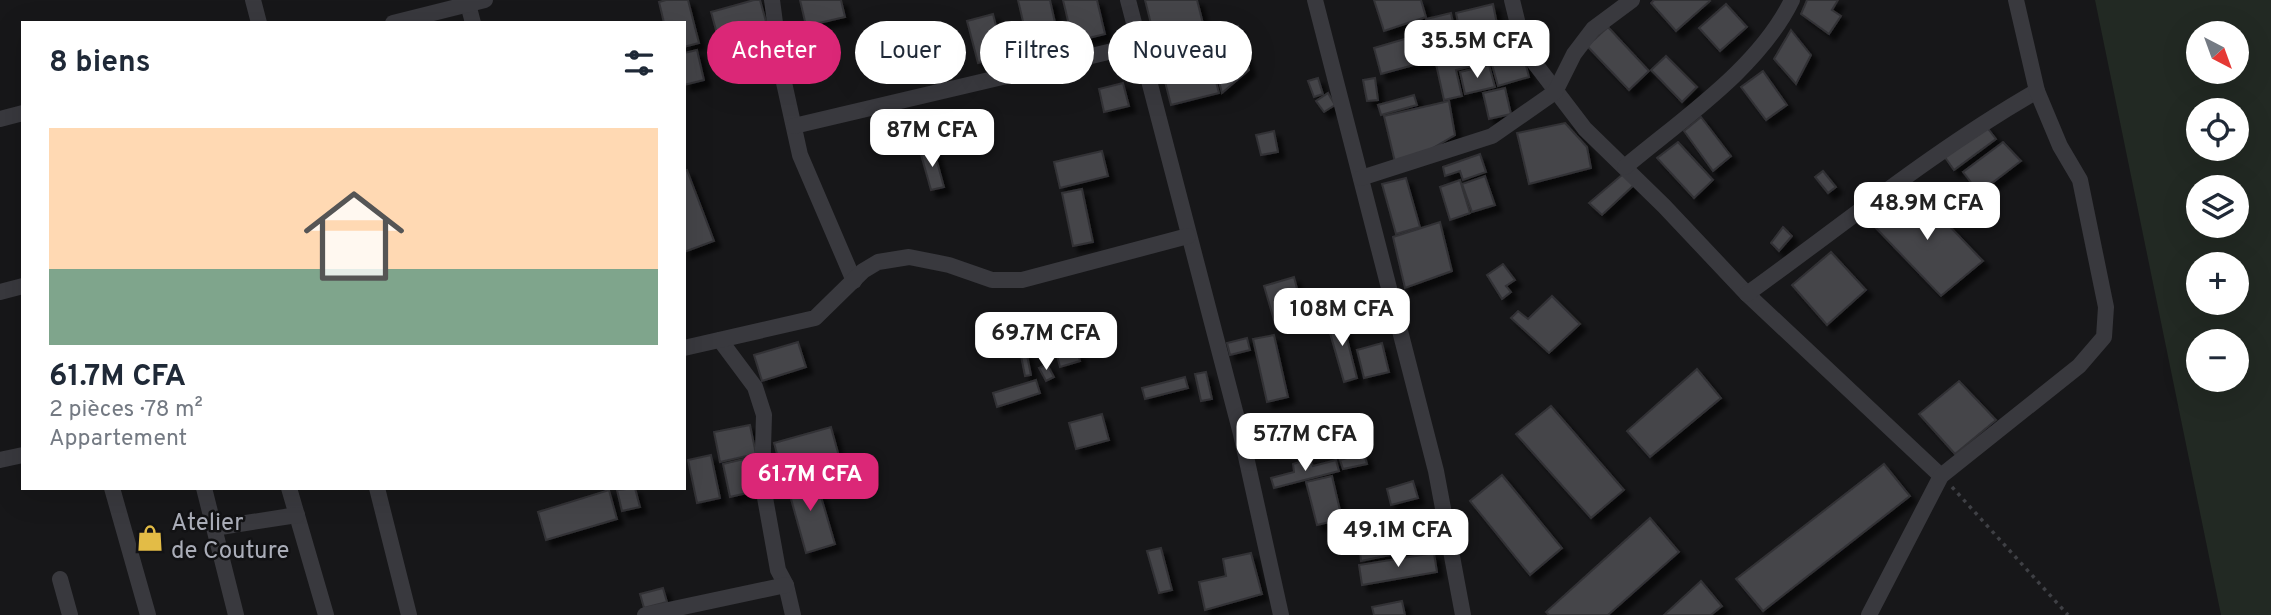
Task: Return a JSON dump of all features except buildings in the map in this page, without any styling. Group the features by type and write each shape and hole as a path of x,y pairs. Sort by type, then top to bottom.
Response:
{"street":[{"path":"253,0 258,21"},
{"path":"401,21 485,0"},
{"path":"772,0 781,69 800,155 816,198 854,281"},
{"path":"1128,0 1133,21"},
{"path":"1315,0 1436,471 1463,615"},
{"path":"1512,0 1524,49 1585,129 1747,294 1941,475"},
{"path":"1361,178 1492,136 1555,92 1574,54 1593,29 1632,0"},
{"path":"1625,167 1746,64 1779,27 1792,0"},
{"path":"1869,615 1941,475 2079,366 2104,337 2106,307 2080,180 2060,146 2037,91 2016,0"},
{"path":"468,4 472,21"},
{"path":"794,126 1108,52"},
{"path":"1148,84 1241,434 1281,615"},
{"path":"1747,294 1917,168 1981,124 2037,91"},
{"path":"0,119 21,114"},
{"path":"686,348 815,318 878,262 909,257 949,265 992,280 1022,280 1188,236"},
{"path":"0,292 21,287"},
{"path":"720,340 755,387 764,415 762,481 778,570 786,585 793,615"},
{"path":"0,460 21,455"},
{"path":"113,490 148,615"},
{"path":"204,490 236,615"},
{"path":"290,490 326,615"},
{"path":"378,490 409,615"},
{"path":"214,528 297,516"},
{"path":"60,579 70,615"},
{"path":"645,615 786,585"}],"path":[{"path":"1941,475 2068,615"}],"shaded area":[{"path":"2095,0 2271,0 2271,615 2221,615"}],"place":[{"name":"Atelier de Couture","path":"150,538"}]}
